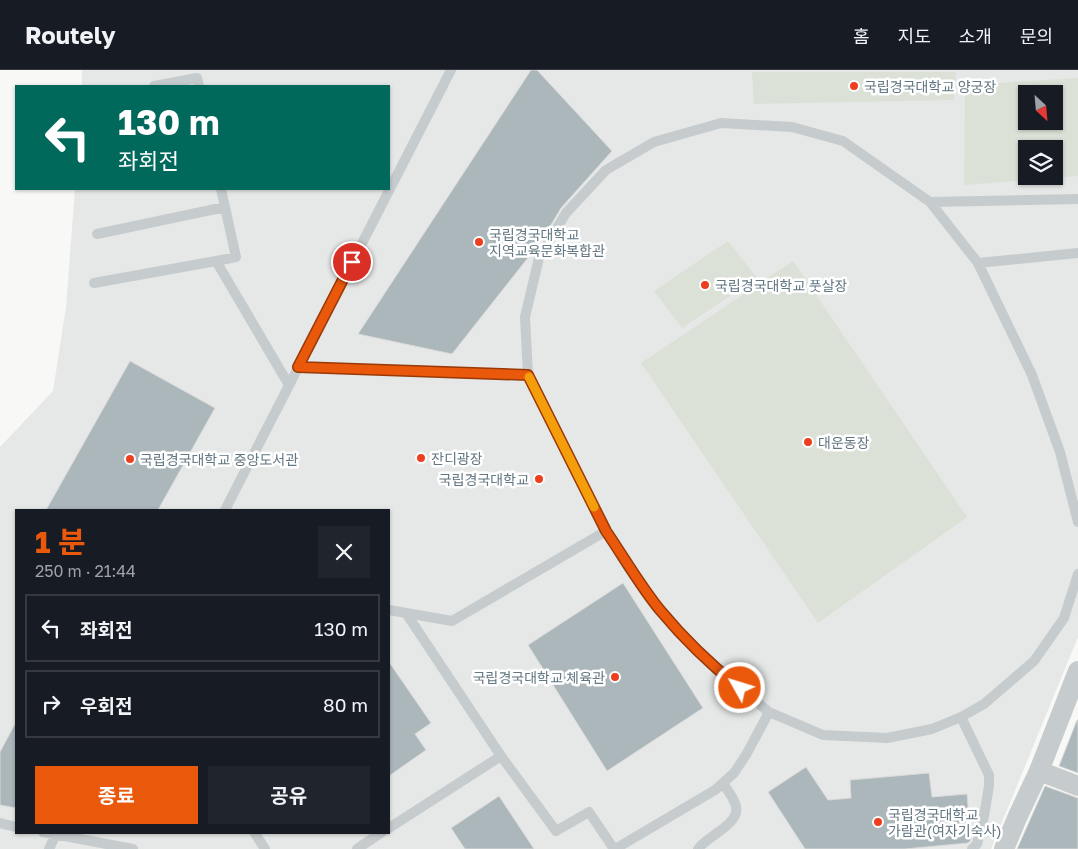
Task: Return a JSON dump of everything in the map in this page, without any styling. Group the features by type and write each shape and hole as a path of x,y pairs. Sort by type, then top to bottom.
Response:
{"street":[{"path":"1004,849 1039,771 1078,670"},
{"path":"1039,771 1078,786"}],"lane":[{"path":"390,187 450,70"},
{"path":"159,85 197,78 199,85"},
{"path":"1078,522 1060,452 1032,375 978,263 930,202 843,142 792,127 721,124 654,142 606,170 566,213 539,258 524,317 528,375 606,531 659,610 710,664 769,712 823,735 887,738 932,729 962,717 984,704 1034,662 1064,618 1078,574"},
{"path":"94,283 236,256 222,190"},
{"path":"226,509 389,190"},
{"path":"930,202 1078,199"},
{"path":"97,234 225,207"},
{"path":"978,263 1078,254"},
{"path":"216,261 289,384"},
{"path":"298,367 528,375"},
{"path":"390,610 452,621 606,531"},
{"path":"406,613 501,756 556,831 589,812 614,849 715,790 734,774 769,712"},
{"path":"962,717 989,775 984,816 977,844 972,849"},
{"path":"390,827 501,756"},
{"path":"698,849 702,843 732,821 737,813 736,805 723,783"},
{"path":"0,823 15,827"},
{"path":"49,849 56,834 133,849"},
{"path":"255,834 265,849"},
{"path":"357,849 379,834"}],"shaded area":[{"name":"국립경국대학교","path":"82,70 1078,70 1078,637 991,849 0,849 0,447 53,391 66,307 75,190 390,190 390,85 82,85"},
{"name":"국립경국대학교 양궁장","path":"752,72 956,72 954,100 754,104"},
{"path":"1078,78 1078,176 1063,177 1063,140 1018,140 1018,181 964,185 965,85"},
{"name":"국립경국대학교 풋살장","path":"728,241 757,278 682,328 654,291"},
{"path":"793,261 967,517 818,623 641,363"}],"building":[{"name":"국립경국대학교 지역교육문화복합관","path":"531,70 537,70 612,151 561,208 542,240 452,354 358,334"},
{"name":"국립경국대학교 중앙도서관","path":"130,361 215,408 159,509 47,509"},
{"name":"국립경국대학교 체육관","path":"623,583 703,708 607,771 528,645"},
{"path":"390,663 431,723 415,734 426,750 390,775"},
{"path":"1078,720 1078,773 1059,766"},
{"path":"15,724 15,808 0,805 0,752"},
{"name":"국립경국대학교 가람관(여자기숙사)","path":"806,767 828,800 851,798 850,780 929,773 932,797 967,794 971,840 968,843 905,849 805,849 768,792"},
{"path":"1045,786 1078,798 1078,849 1017,849"},
{"path":"499,796 534,849 465,849 451,828"}],"slow traffic":[{"path":"529,377 594,507"}],"place":[{"name":"국립경국대학교 양궁장","path":"854,86"},
{"name":"국립경국대학교 지역교육문화복합관","path":"479,242"},
{"name":"국립경국대학교 풋살장","path":"705,285"},
{"name":"대운동장","path":"808,442"},
{"name":"잔디광장","path":"421,458"},
{"name":"국립경국대학교 중앙도서관","path":"130,459"},
{"name":"국립경국대학교","path":"539,479"},
{"name":"국립경국대학교 체육관","path":"615,677"},
{"name":"국립경국대학교 가람관(여자기숙사)","path":"878,822"}],"route":[{"path":"352,262 298,367 528,375 606,531 659,610 710,664 740,688"}]}
